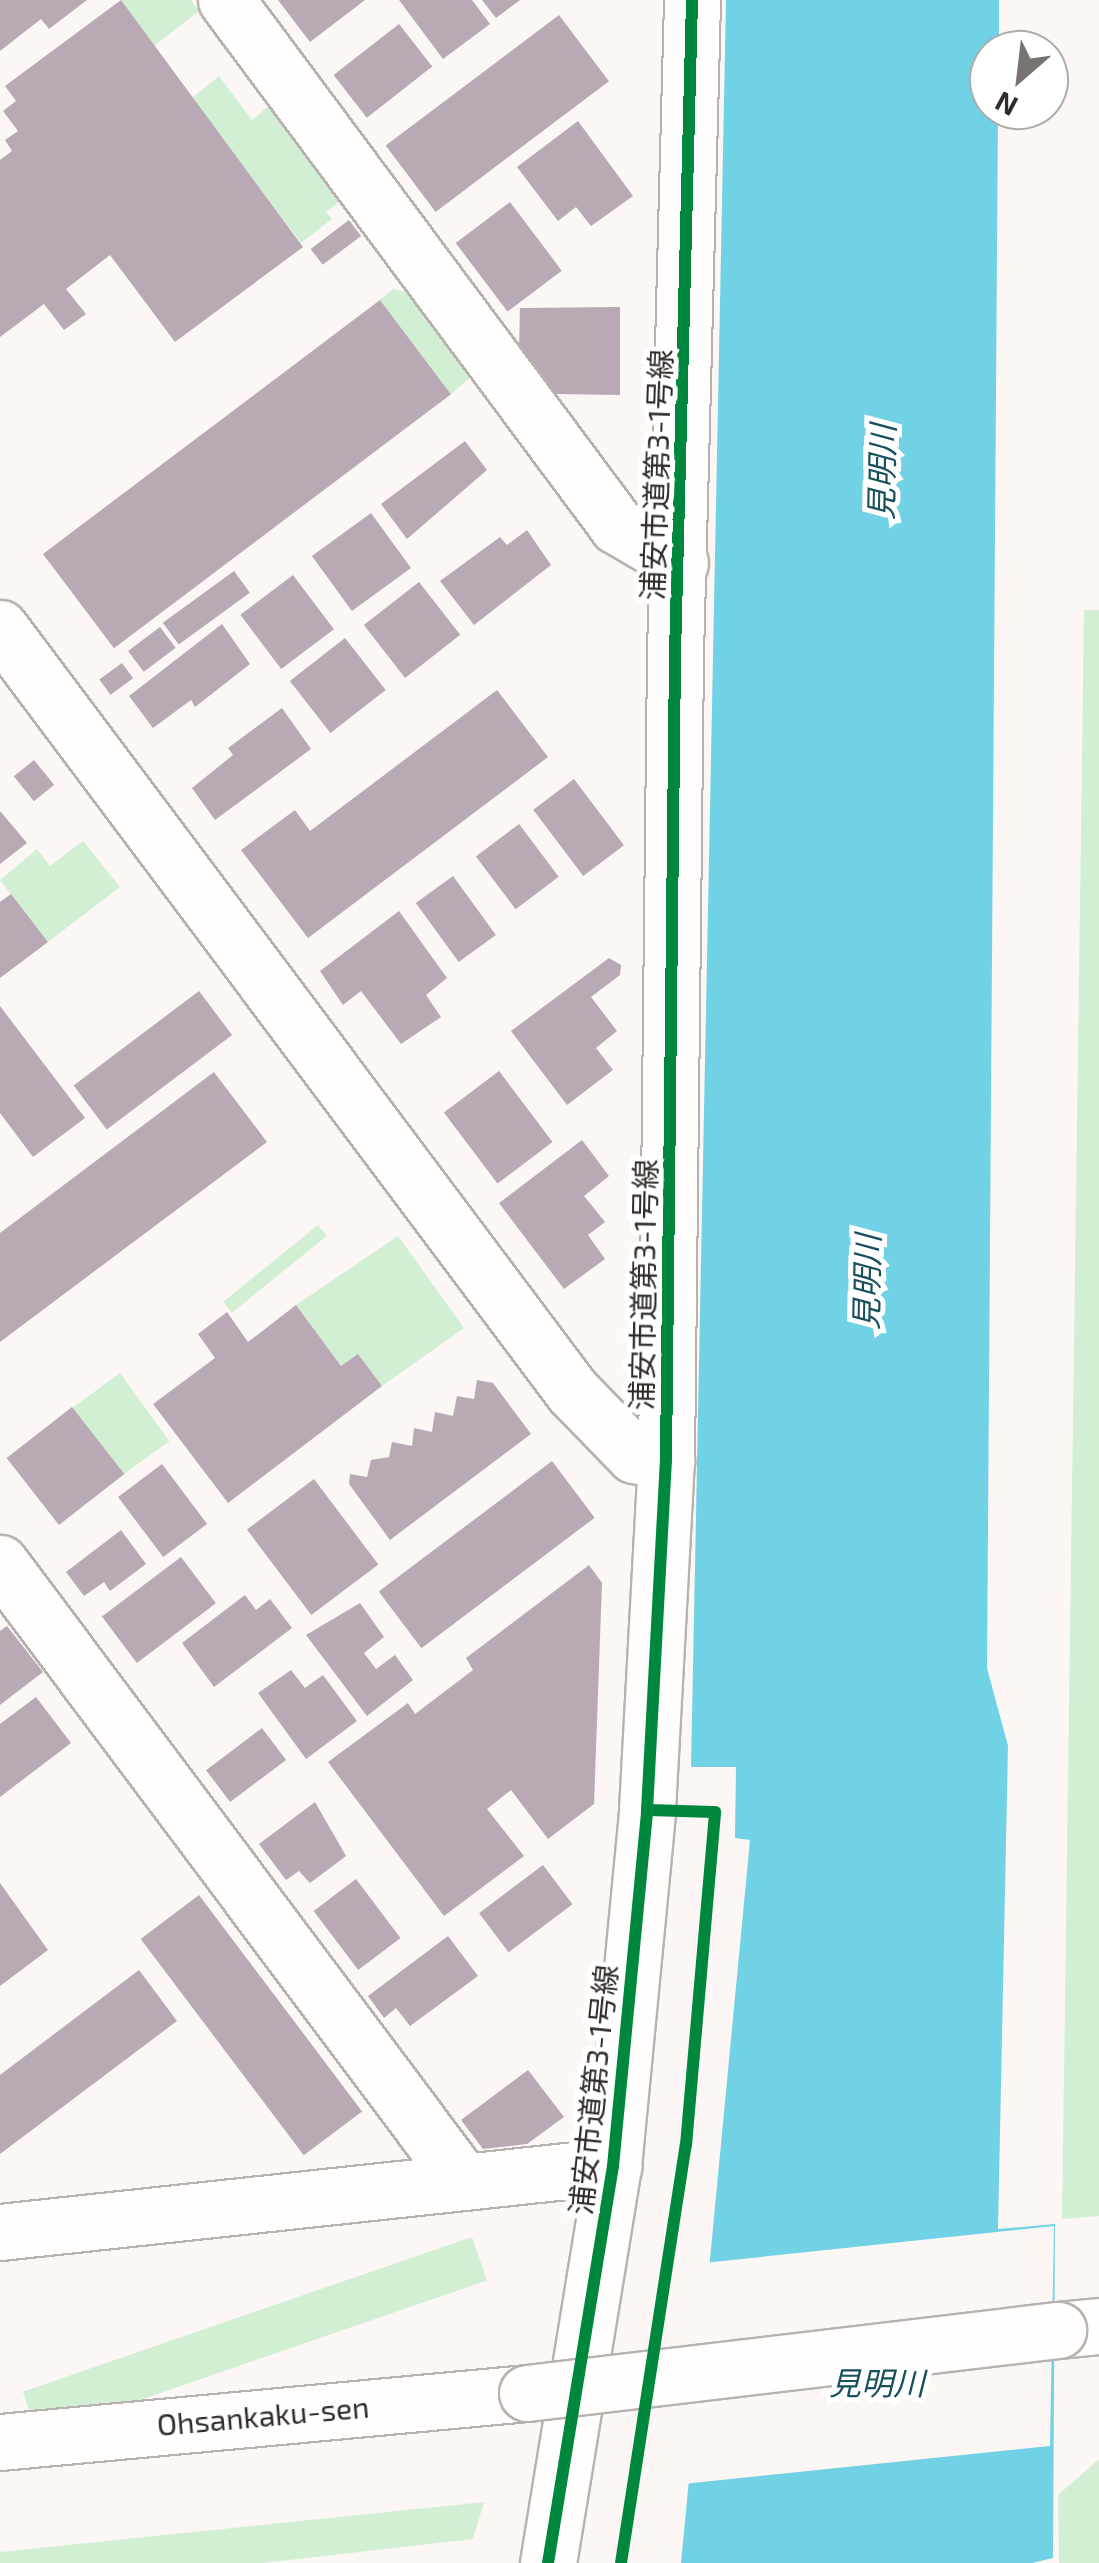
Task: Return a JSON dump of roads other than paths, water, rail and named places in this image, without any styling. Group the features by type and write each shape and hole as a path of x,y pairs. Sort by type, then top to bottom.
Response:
{"street":[{"path":"226,0 617,526 680,563"},
{"name":"浦安市道第3-1号線","path":"548,2563 613,2166 647,1810 666,1461 692,0"},
{"path":"0,628 572,1392 634,1455 666,1461"},
{"path":"3,1572 462,2180"},
{"path":"0,2232 613,2166"},
{"name":"Ohsankaku-sen","path":"0,2442 527,2393 1079,2328"}],"water":[{"name":"見明川","path":"726,0 999,0 999,30 969,30 969,130 998,130 987,1668 1008,1746 998,2229 1055,2224 1053,2558 1032,2563 681,2563 750,1840 735,1838 736,1767 691,1767"}]}
